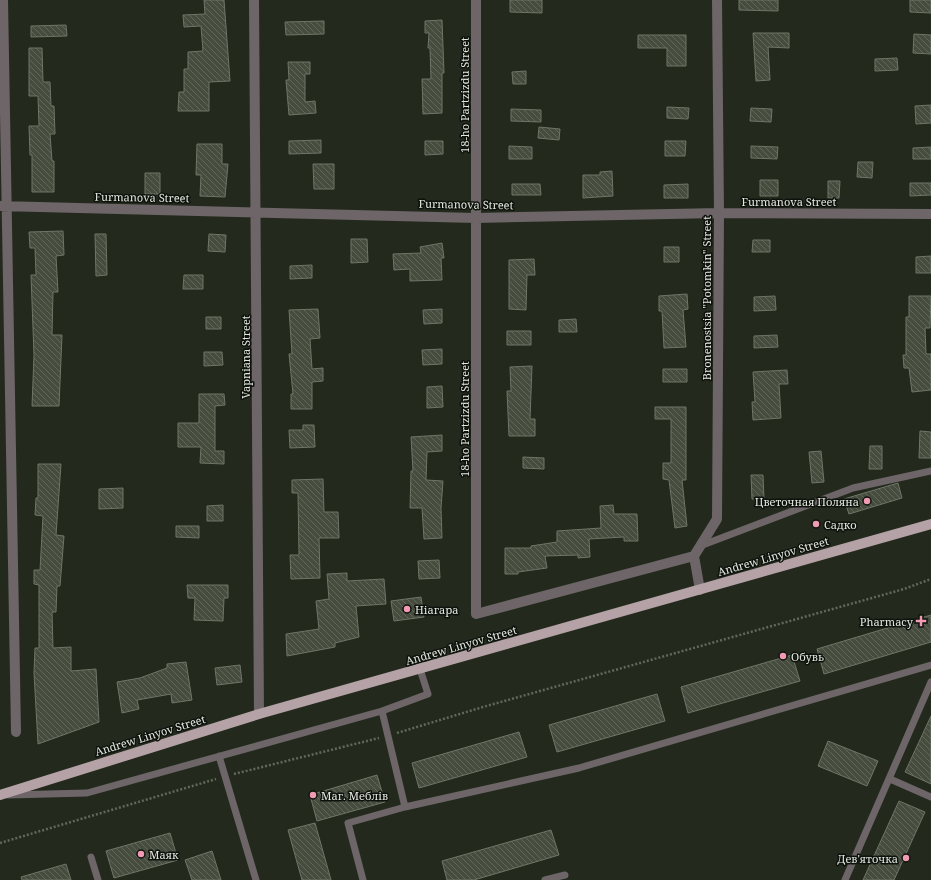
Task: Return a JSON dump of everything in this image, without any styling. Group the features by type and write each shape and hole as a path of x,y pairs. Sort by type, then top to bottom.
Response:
{"main road":[{"name":"Andrew Linyov Street","path":"0,795 259,714 931,524"}],"street":[{"path":"3,0 3,206 16,732"},
{"name":"Vapniana Street","path":"254,0 259,714"},
{"name":"18-ho Partzizdu Street","path":"476,0 476,614 694,556"},
{"name":"Bronenostsia \"Potomkin\" Street","path":"694,556 717,519 719,213 717,0"},
{"name":"Furmanova Street","path":"3,206 256,211 476,218 719,213 931,214"},
{"path":"694,556 700,590"}],"lane":[{"path":"700,546 853,488 931,471"},
{"path":"364,880 348,823 405,807 579,768 931,665"},
{"path":"0,795 87,792 382,711 428,694 420,669"},
{"path":"844,880 890,779 931,682"},
{"path":"382,711 405,807"},
{"path":"219,756 256,880"},
{"path":"890,779 931,797"},
{"path":"91,857 98,880"},
{"path":"545,880 565,875"}],"path":[{"path":"0,843 225,776 387,736 483,707 904,589 931,579"}],"building":[{"path":"204,0 224,0 230,81 209,82 209,111 178,111 179,92 184,92 184,69 188,69 188,52 203,51 201,26 184,27 183,15 205,14"},
{"path":"510,0 542,0 542,13 510,12"},
{"path":"739,0 778,0 778,11 739,10"},
{"path":"910,0 931,0 931,13 910,12"},
{"path":"442,20 444,73 442,73 442,113 423,114 422,79 431,79 430,48 428,48 429,33 425,33 425,21"},
{"path":"324,21 324,34 286,35 285,22"},
{"path":"66,25 67,36 31,37 31,26"},
{"path":"753,33 789,33 789,48 768,47 770,80 756,81"},
{"path":"914,34 931,35 931,54 913,53"},
{"path":"638,35 686,35 686,66 667,66 667,48 638,48"},
{"path":"29,48 42,48 43,82 50,82 51,106 54,106 55,134 50,134 52,161 54,161 54,192 32,192 32,155 30,155 29,126 39,126 38,96 29,96"},
{"path":"897,58 898,70 875,71 875,59"},
{"path":"288,62 310,62 310,74 305,74 305,102 315,101 316,113 289,115 286,80 289,80"},
{"path":"526,71 526,84 513,84 512,72"},
{"path":"931,105 931,123 916,124 915,106"},
{"path":"667,107 689,108 688,119 667,118"},
{"path":"751,108 772,109 771,122 750,121"},
{"path":"511,109 541,110 541,122 511,121"},
{"path":"539,127 560,129 559,140 538,138"},
{"path":"321,140 321,153 289,154 289,141"},
{"path":"425,141 443,141 443,154 425,155"},
{"path":"665,141 686,141 685,156 665,156"},
{"path":"197,144 222,144 222,164 228,164 225,197 200,196 201,175 196,175"},
{"path":"509,146 532,147 532,159 509,159"},
{"path":"751,146 778,147 777,159 751,158"},
{"path":"931,147 931,159 913,159 913,148"},
{"path":"858,162 873,162 872,178 857,177"},
{"path":"313,164 334,164 334,189 314,189"},
{"path":"612,171 613,196 583,198 583,175 600,175 600,172"},
{"path":"145,173 160,173 160,194 145,194"},
{"path":"760,180 778,180 778,196 760,196"},
{"path":"828,181 840,181 839,198 828,198"},
{"path":"910,183 931,183 931,195 910,196"},
{"path":"512,184 540,184 541,195 512,195"},
{"path":"688,184 688,198 664,198 664,185"},
{"path":"63,231 64,255 56,256 58,292 53,292 52,335 62,335 59,406 32,406 34,355 31,275 36,275 35,248 30,248 29,232"},
{"path":"95,234 106,234 107,275 96,276"},
{"path":"209,234 226,235 225,252 208,251"},
{"path":"351,239 367,239 368,262 351,263"},
{"path":"753,240 770,240 770,252 752,252"},
{"path":"442,243 444,258 441,258 442,280 410,281 410,269 394,270 393,254 421,253 420,247"},
{"path":"664,247 679,247 679,262 664,262"},
{"path":"931,256 931,273 916,273 916,257"},
{"path":"534,259 535,275 527,275 526,310 509,309 509,260"},
{"path":"312,265 312,278 290,279 290,266"},
{"path":"184,275 203,275 203,289 183,289"},
{"path":"687,294 688,309 683,310 686,347 664,348 662,311 659,311 659,296"},
{"path":"775,296 776,310 754,311 754,297"},
{"path":"909,296 931,296 930,328 925,328 926,354 931,354 931,390 912,392 909,368 904,368 903,355 906,355 906,317 909,317"},
{"path":"318,309 320,338 310,339 312,369 323,368 323,381 312,382 312,409 291,409 291,394 293,394 289,354 292,354 289,310"},
{"path":"442,309 442,323 424,324 423,310"},
{"path":"206,317 221,317 221,329 206,329"},
{"path":"576,319 577,332 559,332 559,320"},
{"path":"507,331 531,331 531,345 507,345"},
{"path":"777,335 778,347 754,348 754,336"},
{"path":"442,349 442,364 423,365 422,350"},
{"path":"204,352 222,352 223,365 204,366"},
{"path":"532,366 530,419 535,419 535,436 509,436 507,391 511,391 510,367"},
{"path":"663,369 687,369 687,382 663,382"},
{"path":"787,370 788,384 779,384 781,418 753,420 752,402 755,402 753,372"},
{"path":"442,386 443,407 427,408 427,387"},
{"path":"199,394 224,394 225,405 215,406 215,451 224,451 224,464 200,463 201,447 178,447 178,423 199,423"},
{"path":"655,407 686,407 686,480 682,480 687,526 675,528 669,480 663,479 663,463 671,463 671,419 655,419"},
{"path":"303,425 314,425 315,447 290,448 289,430 303,430"},
{"path":"920,431 931,432 931,458 919,458"},
{"path":"442,435 442,451 427,452 426,480 443,481 441,508 442,538 424,539 422,508 410,508 411,471 413,471 411,437"},
{"path":"870,446 882,446 882,469 869,469"},
{"path":"821,451 824,482 812,483 809,452"},
{"path":"523,457 544,458 544,469 523,468"},
{"path":"38,464 61,464 56,535 64,536 60,586 57,586 56,612 52,612 53,648 71,647 71,671 96,669 99,722 38,744 34,673 35,648 39,648 39,585 34,584 34,570 40,570 43,516 35,515 36,498 38,498"},
{"path":"751,475 763,475 764,499 752,499"},
{"path":"323,479 324,512 338,512 339,538 319,538 320,578 291,579 290,555 299,555 298,493 292,493 292,480"},
{"path":"898,483 902,498 849,514 844,499"},
{"path":"123,488 123,508 99,509 99,489"},
{"path":"223,505 223,521 207,521 207,506"},
{"path":"613,505 614,514 637,514 638,541 624,541 624,537 589,539 590,557 578,558 578,555 545,556 547,568 518,572 518,574 505,574 505,548 531,548 531,546 557,542 557,531 601,528 600,506"},
{"path":"176,526 199,526 199,538 176,537"},
{"path":"439,560 440,578 419,579 418,561"},
{"path":"347,573 347,581 384,579 386,604 356,606 359,637 335,643 335,647 287,656 286,634 319,629 316,601 329,599 327,574"},
{"path":"187,585 228,585 228,598 224,598 223,621 194,620 195,598 188,598"},
{"name":"Ніагара","path":"421,597 424,617 394,621 391,601"},
{"path":"931,615 931,642 824,674 817,649"},
{"path":"792,655 800,681 688,713 681,687"},
{"path":"186,662 192,700 172,703 171,694 137,700 139,709 122,713 117,682 140,678 167,668 167,664"},
{"path":"240,665 242,682 217,685 215,668"},
{"path":"657,694 665,721 557,752 549,725"},
{"path":"931,716 931,784 905,772"},
{"path":"519,732 527,757 419,788 412,763"},
{"path":"828,741 878,761 867,786 818,766"},
{"path":"377,775 385,802 317,821 310,795"},
{"path":"899,801 925,812 894,880 863,880"},
{"path":"315,823 331,880 302,880 288,830"},
{"path":"551,830 559,855 474,880 447,880 442,861"},
{"path":"170,833 178,860 114,878 106,851"},
{"path":"212,851 221,880 192,880 185,860"},
{"path":"66,864 71,880 22,880 21,877"}],"place":[{"name":"Цветочная Поляна","path":"867,501"},
{"name":"Садко","path":"816,524"},
{"name":"Ніагара","path":"407,609"},
{"name":"Pharmacy","path":"921,621"},
{"name":"Обувь","path":"783,656"},
{"name":"Маг. Меблів","path":"313,795"},
{"name":"Маяк","path":"141,854"},
{"name":"Дев'яточка","path":"906,858"}]}
